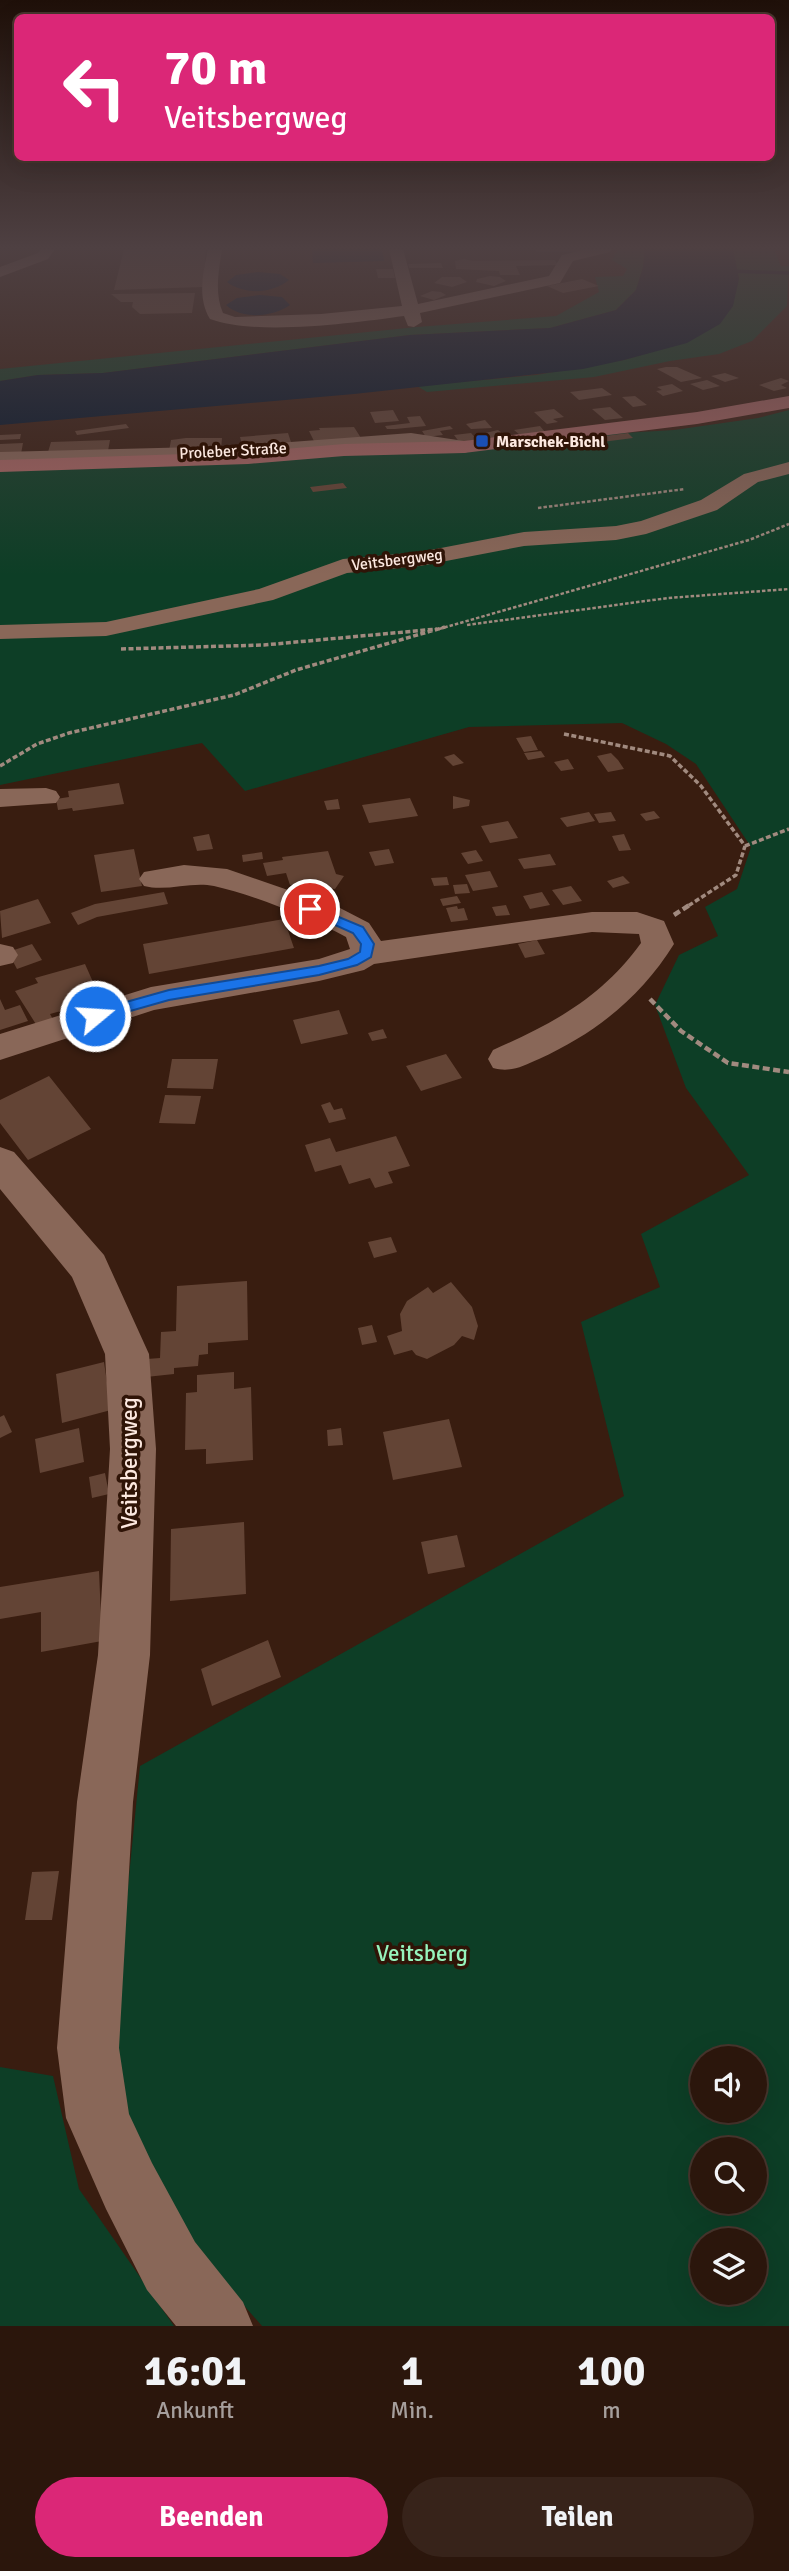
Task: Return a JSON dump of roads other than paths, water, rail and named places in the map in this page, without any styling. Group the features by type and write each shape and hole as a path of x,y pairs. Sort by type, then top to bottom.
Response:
{"main road":[{"name":"Proleber Straße","path":"0,466 248,458 344,450 464,447 697,418 789,402"}],"street":[{"path":"145,454 147,444 151,441 169,437 328,426 411,439"},
{"name":"Proleber Straße","path":"0,458 253,451 411,439 464,447"},
{"name":"Veitsbergweg","path":"0,632 106,629 265,595 325,570 343,566 421,559 524,539 626,531 709,505 763,473 789,468"},
{"path":"0,798 46,797"},
{"path":"155,878 216,876 329,915 358,930 365,937 368,944 366,954"},
{"path":"0,1047 152,999 319,970 352,962 366,954 592,922 637,922 653,928 658,944 630,978 586,1019 506,1059"},
{"name":"Veitsbergweg","path":"0,1162 89,1267 127,1354 132,1449 124,1655 105,1802 88,2048 98,2118 129,2186 170,2266 219,2326"}],"water":[{"path":"228,358 633,358 583,369 354,394 0,425 0,381 38,375 103,373"}],"place":[{"name":"Marschek-Bichl","path":"482,441"}],"park label":[{"name":"Veitsberg","path":"422,1953"}]}
